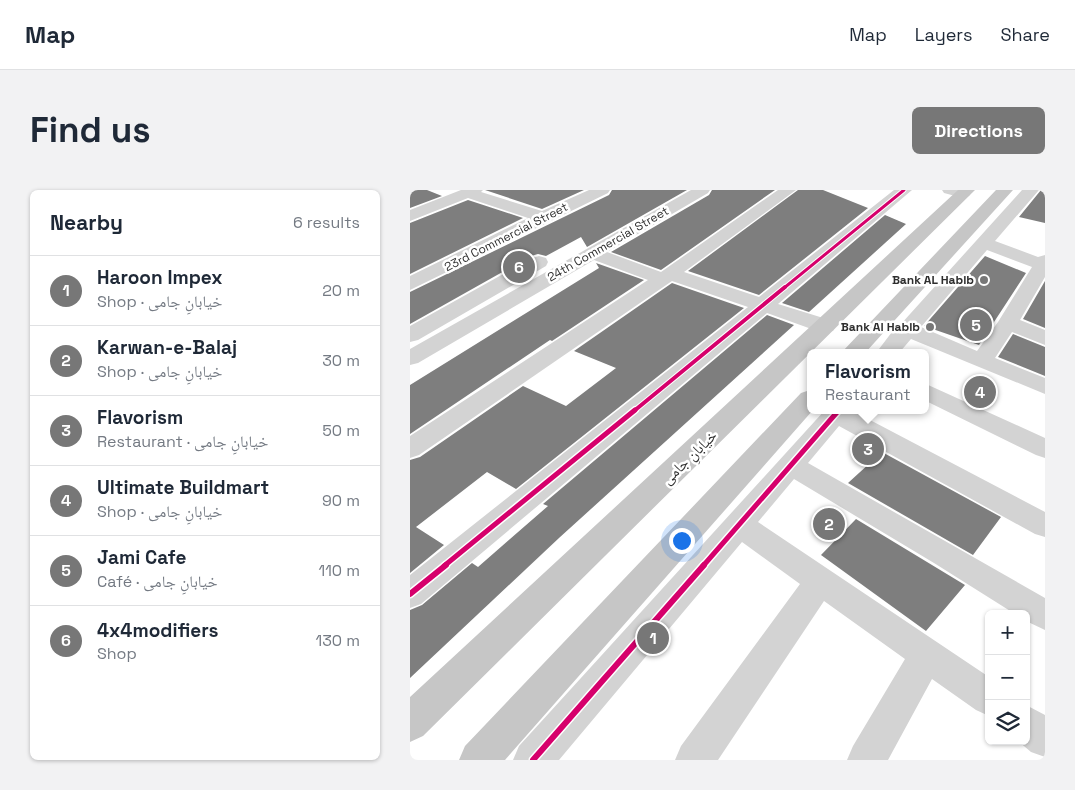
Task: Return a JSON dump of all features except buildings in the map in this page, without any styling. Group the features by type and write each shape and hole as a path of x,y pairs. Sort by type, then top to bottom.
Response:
{"main road":[{"path":"856,349 1005,190"},
{"name":"خیابانِ جامی","path":"410,723 826,326 960,191"},
{"path":"479,760 821,414"}],"street":[{"name":"23rd Commercial Street","path":"410,284 543,217 602,190"},
{"name":"24th Commercial Street","path":"410,358 516,297 585,247 672,190"},
{"name":"24th Commercial Street","path":"585,247 702,190"},
{"path":"410,449 666,277 788,190"},
{"path":"410,594 904,190"},
{"path":"889,349 1031,190"},
{"path":"410,216 471,191 543,217"},
{"path":"982,360 1008,323 1044,264 984,243"},
{"path":"585,247 666,277 764,305 826,326"},
{"name":"24th Commercial Street","path":"410,335 551,256"},
{"path":"439,271 491,288 493,295 516,297"},
{"path":"445,315 470,313 474,315 472,322"},
{"path":"1008,323 1045,338"},
{"path":"906,329 1045,387"},
{"path":"929,393 1045,449"},
{"path":"533,760 791,465 824,414"},
{"path":"841,414 1045,526"},
{"path":"791,465 946,554 1045,615"},
{"path":"739,524 985,695"},
{"path":"695,760 820,581"},
{"path":"867,760 927,655"},
{"path":"1030,727 1045,738"}],"cycle path":[{"path":"410,594 904,190"},
{"path":"533,760 836,414"}],"place":[{"name":"4x4modifiers","path":"519,267"},
{"name":"Bank AL Habib","path":"984,280"},
{"name":"Jami Cafe","path":"976,325"},
{"name":"Bank Al Habib","path":"930,327"},
{"name":"Ultimate Buildmart","path":"980,392"},
{"name":"Flavorism","path":"868,449"},
{"name":"Karwan-e-Balaj","path":"829,524"},
{"name":"Haroon Impex","path":"653,638"}]}
